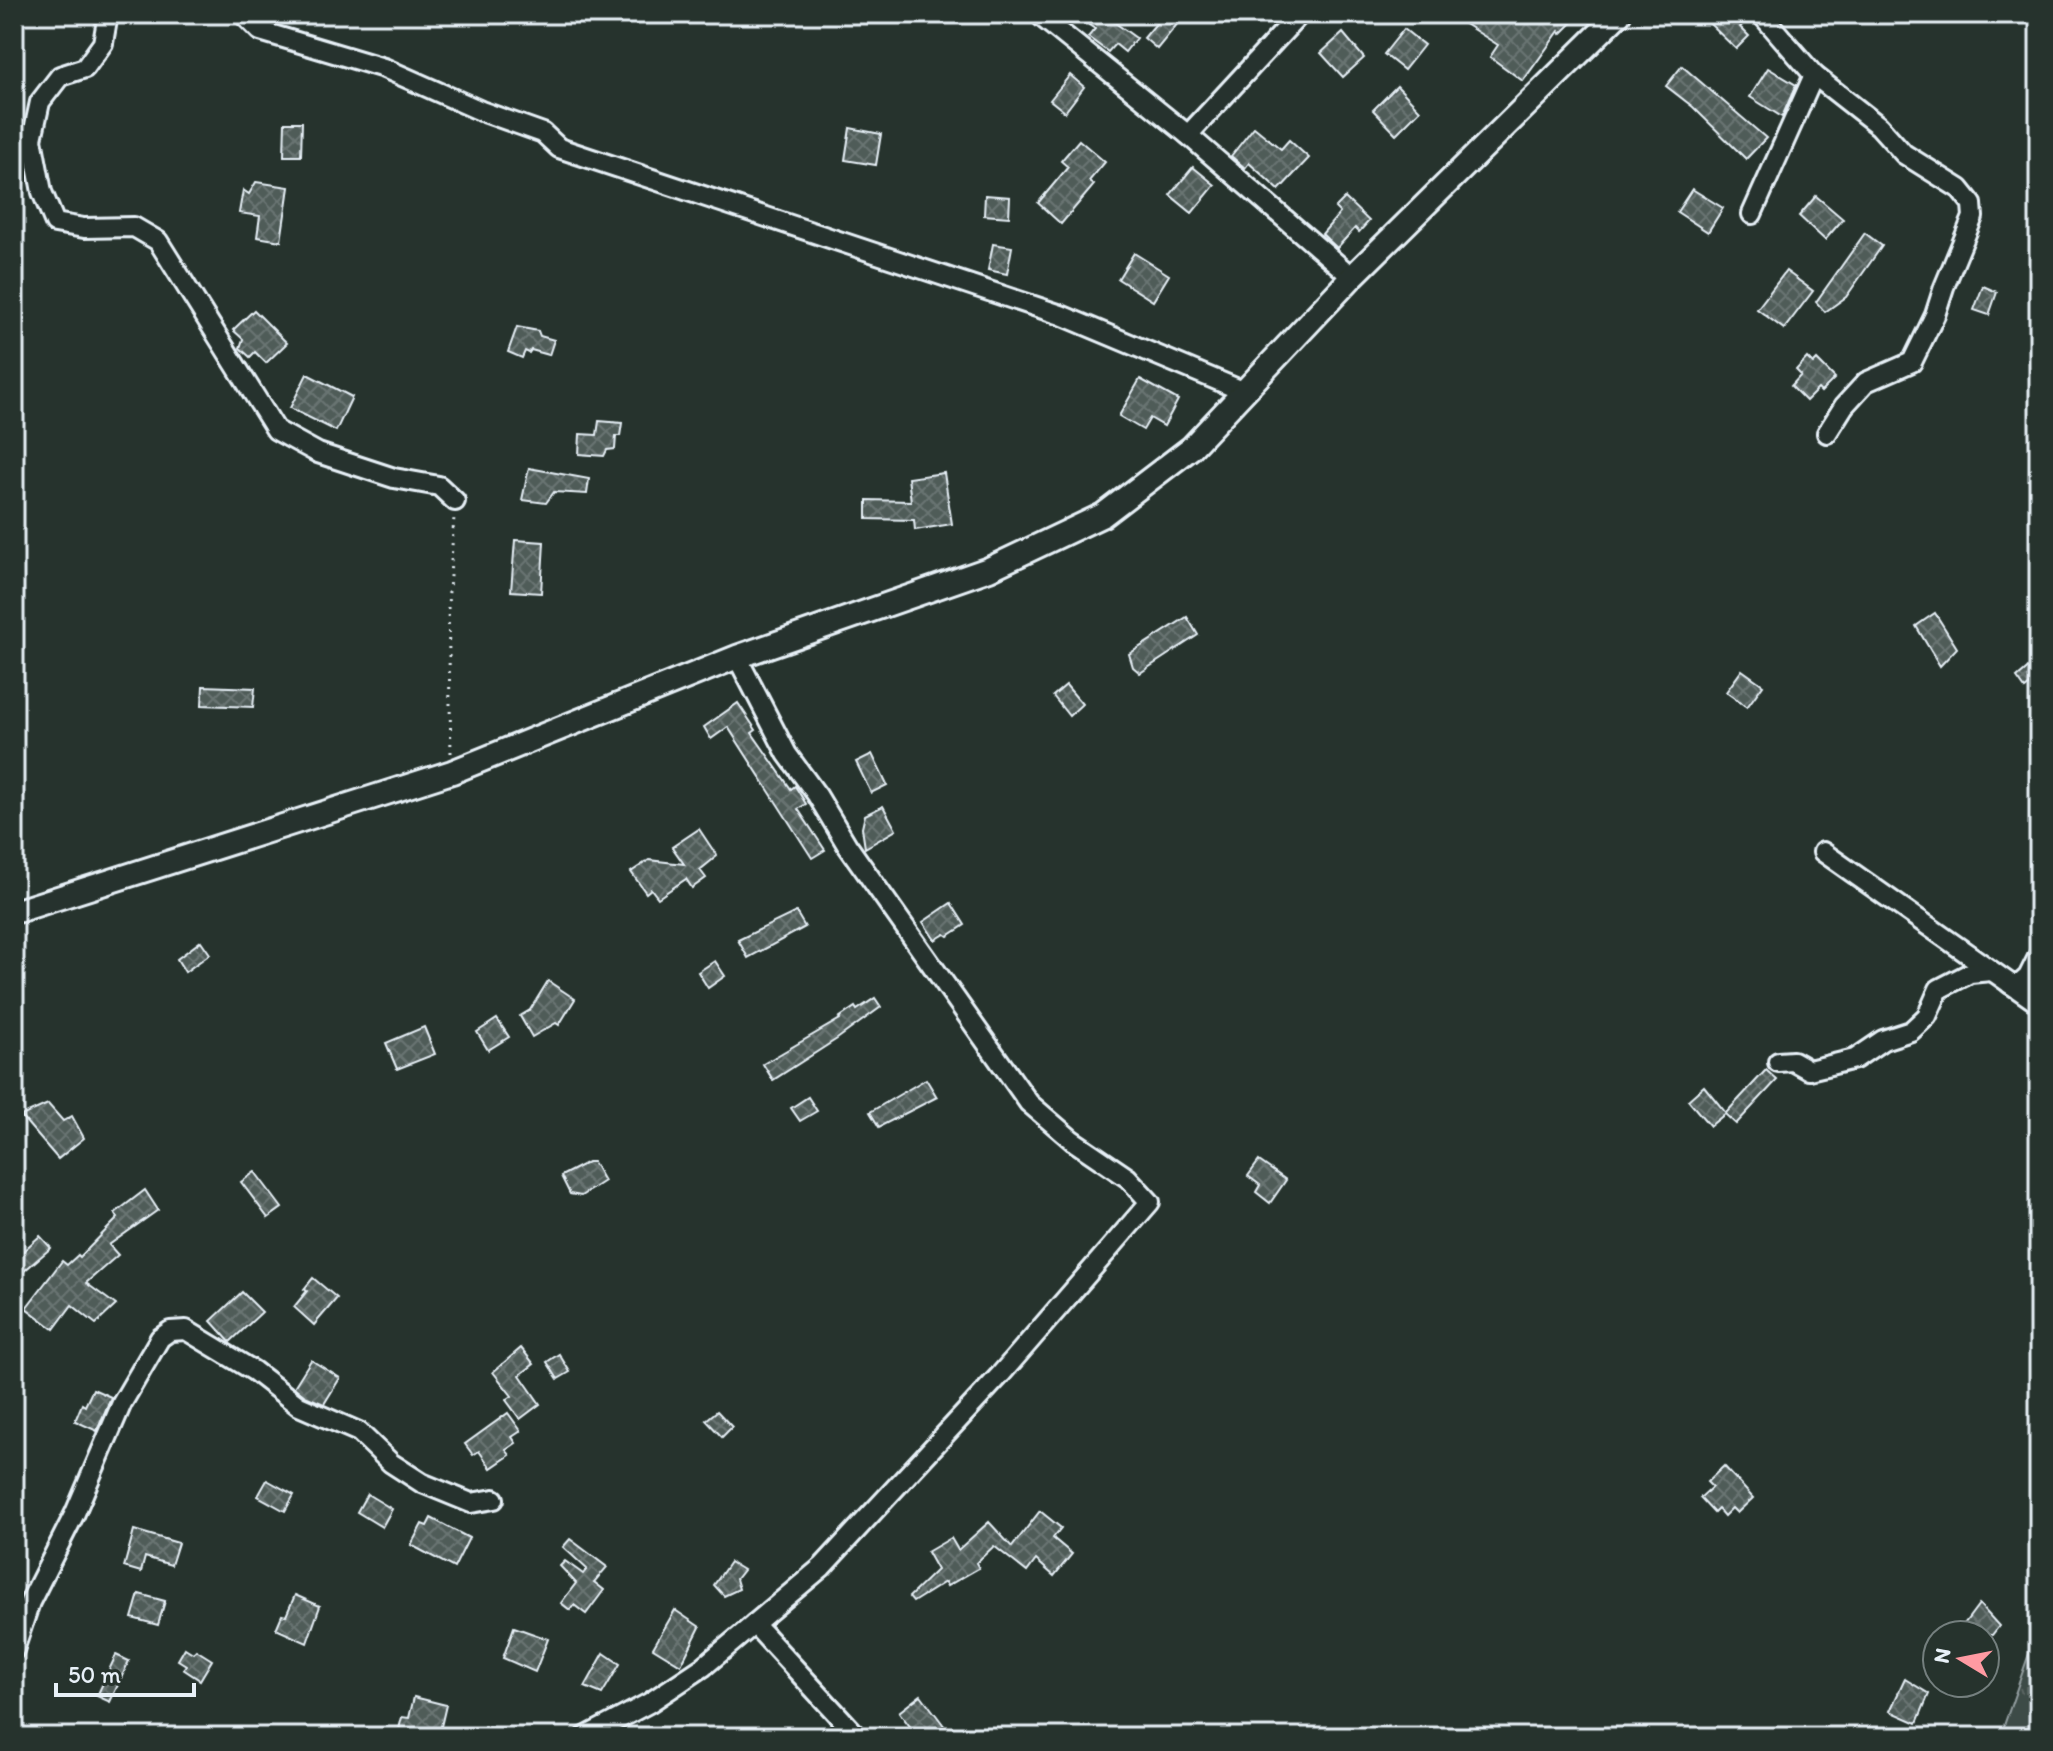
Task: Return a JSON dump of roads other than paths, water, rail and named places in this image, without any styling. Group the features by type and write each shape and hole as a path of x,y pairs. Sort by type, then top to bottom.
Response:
{"street":[{"path":"108,14 103,43 85,68 60,76 40,102 32,139 42,192 55,223 84,228 134,227 158,241 276,430 333,458 394,478 439,486 455,501"},
{"path":"243,14 260,31 384,68 481,111 543,133 559,148 1061,315 1245,392"},
{"path":"1046,14 1043,18 1188,135 1352,277"},
{"path":"1188,135 1300,14"},
{"path":"14,912 452,772 737,657 989,569 1103,515 1191,448 1352,277 1619,14"},
{"path":"1761,14 1814,75 1871,120 1904,154 1960,189 1972,204 1973,217 1935,315 1912,362 1866,382 1844,406 1827,433"},
{"path":"1752,214 1814,75"},
{"path":"585,1737 649,1703 703,1667 832,1556 1001,1374 1150,1202 1128,1178 1072,1140 1029,1103 847,845 817,795 787,754 737,657"},
{"path":"1823,852 2039,1004"},
{"path":"2010,984 2020,984 2028,977 2039,955"},
{"path":"1778,1062 1793,1061 1809,1070 1855,1059 1883,1040 1911,1031 1927,1016 1939,989 1970,973 1991,971"},
{"path":"14,1650 30,1602 75,1513 122,1403 160,1338 170,1331 186,1330 254,1371 299,1406 359,1432 391,1463 422,1483 471,1503 494,1499"},
{"path":"754,1624 858,1737"}]}
